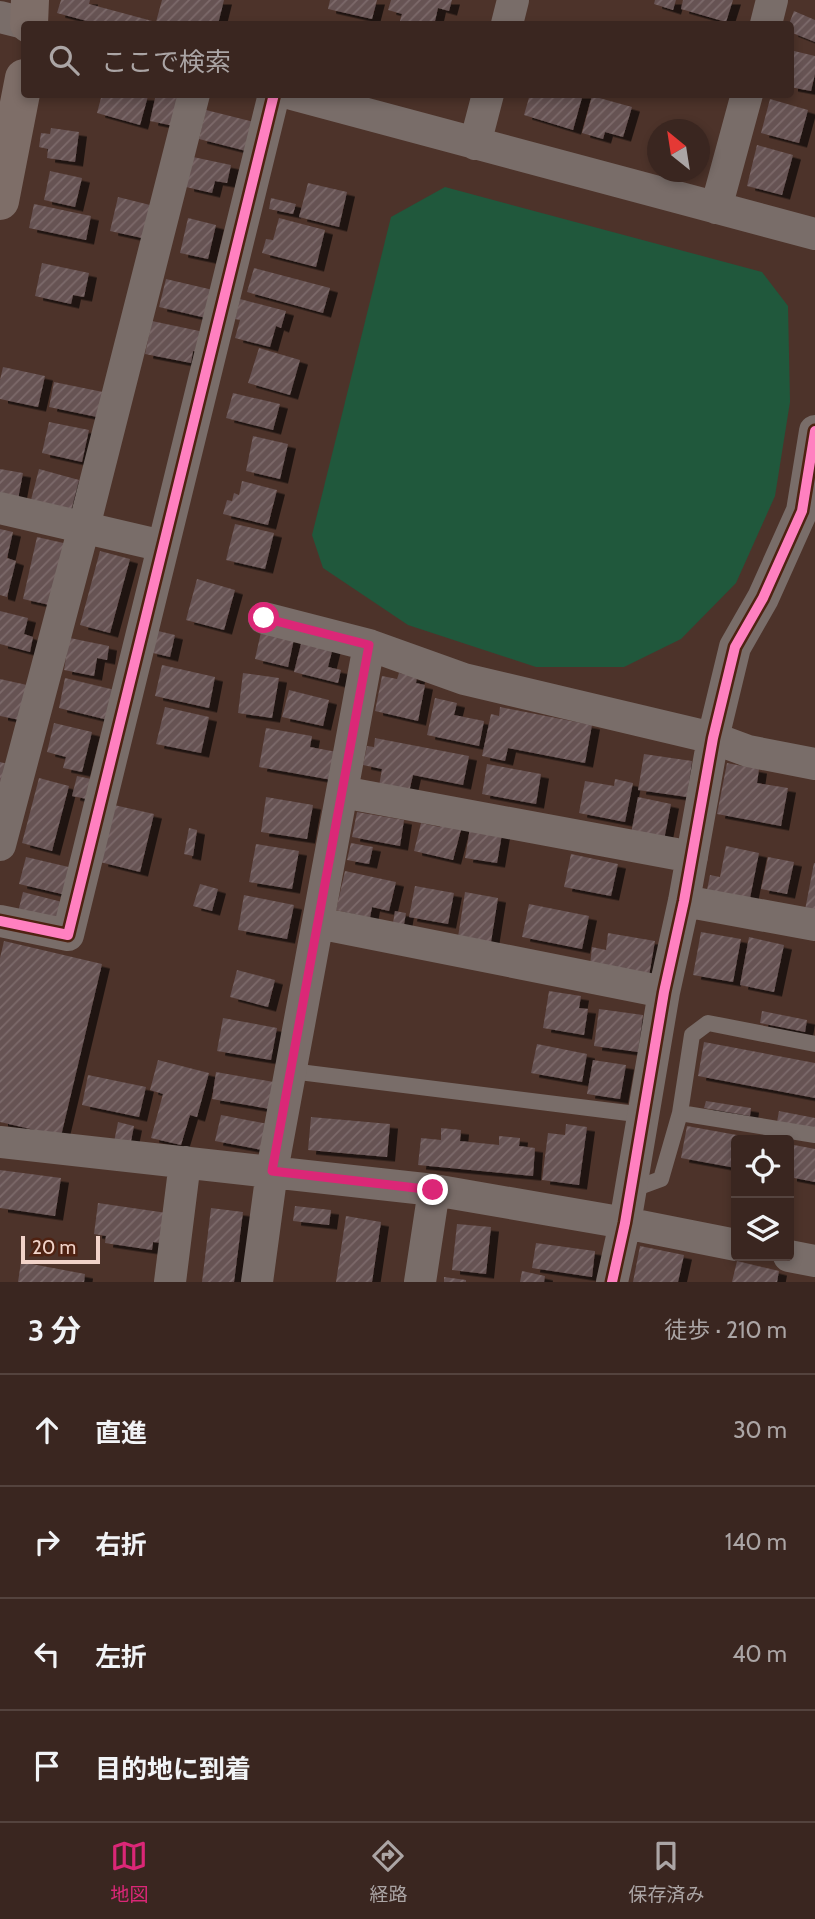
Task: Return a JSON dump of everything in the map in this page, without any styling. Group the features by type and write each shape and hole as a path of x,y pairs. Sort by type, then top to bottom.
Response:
{"street":[{"path":"29,21 30,0"},
{"path":"508,21 513,0"},
{"path":"767,21 772,0"},
{"path":"0,16 21,22"},
{"path":"0,201 21,93"},
{"path":"0,845 193,98"},
{"path":"0,921 68,936 273,98"},
{"path":"307,98 815,234"},
{"path":"475,144 487,98"},
{"path":"716,208 746,98"},
{"path":"612,1282 713,738 736,646 763,598 802,511 815,430"},
{"path":"0,508 163,547"},
{"path":"264,618 369,645 464,679 713,738 748,751 815,764"},
{"path":"257,1282 272,1171 369,645"},
{"path":"342,792 692,857"},
{"path":"684,901 815,925"},
{"path":"318,923 664,992"},
{"path":"0,1142 433,1190 731,1244"},
{"path":"170,1282 186,1162"},
{"path":"420,1282 433,1190"}],"lane":[{"path":"631,1190 661,1179 680,1113 692,1035 708,1023 815,1044"},
{"path":"291,1071 643,1115"},
{"path":"680,1113 815,1135"}],"green space":[{"path":"445,187 762,272 788,306 790,402 775,496 736,583 681,639 624,667 536,667 408,625 323,568 312,535 391,217"}],"building":[{"path":"61,0 90,0 89,4 152,21 87,21 57,13"},
{"path":"162,0 224,0 219,21 156,21"},
{"path":"330,0 377,0 372,19 328,9"},
{"path":"391,0 452,0 449,11 438,8 435,21 400,21 402,14 388,10"},
{"path":"655,0 676,0 673,10 654,4"},
{"path":"683,0 733,0 726,21 681,9"},
{"path":"794,11 815,20 815,42 794,34 794,21 790,21"},
{"path":"794,51 815,56 811,91 794,88"},
{"path":"101,98 147,98 140,125 97,113"},
{"path":"155,98 186,98 179,127 150,121"},
{"path":"529,98 582,98 573,130 524,115"},
{"path":"591,98 632,107 623,137 605,132 603,139 582,133"},
{"path":"770,99 808,110 799,143 761,133"},
{"path":"206,110 258,123 250,152 199,139"},
{"path":"51,128 79,132 75,162 47,158 48,149 39,147 41,133 50,134"},
{"path":"757,145 793,155 782,195 747,186"},
{"path":"193,157 231,165 227,183 215,181 212,193 186,187"},
{"path":"50,171 82,178 75,207 44,200"},
{"path":"308,183 347,192 339,227 299,217"},
{"path":"118,197 150,205 142,238 110,231"},
{"path":"271,198 296,204 293,214 269,209"},
{"path":"34,204 91,216 86,240 29,228"},
{"path":"188,218 216,225 208,259 180,253"},
{"path":"279,218 325,230 316,267 262,253 266,239 273,240"},
{"path":"42,263 89,273 84,297 73,295 71,304 35,296"},
{"path":"254,268 330,288 323,313 247,292"},
{"path":"166,279 213,290 206,318 159,307"},
{"path":"240,299 286,311 281,328 276,326 270,347 235,338 240,320 235,319"},
{"path":"152,321 204,332 200,352 193,351 191,363 145,354"},
{"path":"259,348 300,360 290,395 248,383"},
{"path":"3,367 45,376 38,407 0,399"},
{"path":"54,382 103,392 97,417 49,407"},
{"path":"233,393 280,404 273,430 226,418"},
{"path":"49,422 89,430 82,462 42,453"},
{"path":"253,436 288,444 280,479 246,471"},
{"path":"0,469 23,473 18,499 0,496"},
{"path":"39,469 79,480 71,511 31,500"},
{"path":"242,481 277,490 268,525 223,514 227,500 232,501 234,493 239,495"},
{"path":"235,524 274,533 265,569 226,560"},
{"path":"0,529 13,532 7,558 16,561 7,597 0,595"},
{"path":"37,537 68,544 54,606 23,599"},
{"path":"100,551 130,559 110,633 80,625"},
{"path":"197,579 235,590 224,630 186,620"},
{"path":"0,611 28,618 24,634 33,637 30,652 0,644"},
{"path":"154,630 175,635 170,657 149,652"},
{"path":"261,632 294,639 288,667 255,659"},
{"path":"65,637 109,646 107,660 97,658 94,676 64,670 67,651"},
{"path":"302,640 333,647 328,667 341,670 338,683 294,672"},
{"path":"162,665 215,677 209,708 155,696"},
{"path":"243,673 279,678 272,718 238,713"},
{"path":"399,673 417,677 416,683 425,685 418,721 375,711 382,676 397,679"},
{"path":"65,678 115,690 108,720 59,708"},
{"path":"0,679 27,685 20,720 0,716"},
{"path":"289,690 329,700 323,726 282,717"},
{"path":"435,698 457,703 454,715 484,721 479,746 427,735"},
{"path":"165,707 209,717 201,753 156,744"},
{"path":"500,707 592,725 585,763 508,748 505,761 482,756 491,714 499,716"},
{"path":"54,723 92,732 82,772 63,768 66,757 47,752"},
{"path":"266,728 312,736 310,747 337,752 332,780 259,767"},
{"path":"375,738 469,756 463,785 413,775 409,792 379,786 382,769 363,765 367,746 374,747"},
{"path":"644,754 692,761 687,797 638,790"},
{"path":"0,762 8,764 0,790"},
{"path":"727,763 759,769 757,783 788,788 781,826 717,814"},
{"path":"487,764 541,774 536,804 482,794"},
{"path":"77,776 96,780 92,800 72,796"},
{"path":"39,778 69,786 52,851 22,843"},
{"path":"615,779 633,783 625,822 579,813 585,781 614,786"},
{"path":"266,797 313,805 307,839 261,832"},
{"path":"638,797 671,804 663,845 630,839"},
{"path":"114,805 154,814 140,872 100,862"},
{"path":"357,812 404,820 400,846 352,837"},
{"path":"442,821 462,826 453,860 414,851 421,823 440,827"},
{"path":"189,828 197,830 193,856 184,854"},
{"path":"470,828 502,834 497,863 465,858"},
{"path":"351,843 373,847 369,864 347,860"},
{"path":"256,844 299,851 292,889 249,882"},
{"path":"726,846 759,853 750,898 707,890 710,875 720,877"},
{"path":"571,854 618,864 611,896 564,887"},
{"path":"26,857 73,868 66,895 19,884"},
{"path":"768,857 794,862 787,894 761,889"},
{"path":"815,863 815,911 805,910"},
{"path":"345,871 396,882 389,911 372,907 370,918 336,910"},
{"path":"200,884 218,889 212,911 193,906"},
{"path":"415,886 454,893 448,924 409,917"},
{"path":"23,892 66,903 59,927 17,916"},
{"path":"465,892 498,898 491,942 458,937"},
{"path":"244,895 294,905 287,939 238,930"},
{"path":"529,904 589,916 582,949 522,937"},
{"path":"395,911 406,913 403,930 392,929"},
{"path":"701,932 741,939 733,982 693,975"},
{"path":"608,933 655,941 649,976 590,965 592,947 606,950"},
{"path":"749,937 784,945 774,992 740,985"},
{"path":"4,941 102,964 61,1136 0,1122 0,958"},
{"path":"237,970 275,980 268,1007 230,997"},
{"path":"549,991 581,996 579,1008 588,1009 584,1035 543,1028"},
{"path":"599,1009 643,1015 638,1052 594,1046"},
{"path":"762,1011 807,1020 805,1032 760,1023"},
{"path":"223,1018 277,1028 271,1060 217,1051"},
{"path":"704,1042 815,1063 815,1098 698,1076"},
{"path":"537,1044 587,1054 582,1082 531,1073"},
{"path":"158,1060 209,1073 197,1117 190,1115 181,1145 151,1138 163,1094 150,1090"},
{"path":"593,1060 626,1065 620,1099 587,1094"},
{"path":"216,1072 274,1082 270,1109 212,1099"},
{"path":"88,1075 146,1087 139,1117 82,1105"},
{"path":"706,1101 751,1108 750,1116 704,1108"},
{"path":"779,1111 815,1118 815,1128 777,1122"},
{"path":"221,1115 268,1124 262,1150 215,1141"},
{"path":"311,1117 390,1124 387,1157 308,1150"},
{"path":"118,1122 134,1126 130,1146 114,1142"},
{"path":"566,1124 587,1127 579,1185 542,1180 548,1133 565,1135"},
{"path":"687,1126 737,1135 731,1135 731,1167 681,1158"},
{"path":"441,1128 461,1130 460,1141 499,1145 499,1136 520,1138 519,1146 535,1148 533,1176 418,1165 421,1138 441,1140"},
{"path":"794,1145 815,1149 815,1182 794,1178"},
{"path":"0,1170 61,1178 55,1216 0,1208"},
{"path":"98,1203 167,1213 162,1243 153,1242 152,1250 105,1243 106,1236 94,1234"},
{"path":"295,1206 331,1210 329,1225 293,1221"},
{"path":"211,1208 243,1212 234,1282 202,1282"},
{"path":"346,1216 381,1222 372,1282 336,1282"},
{"path":"457,1224 491,1227 486,1274 452,1270"},
{"path":"536,1243 595,1251 592,1277 532,1268"},
{"path":"640,1246 684,1255 678,1282 633,1282"},
{"path":"737,1261 779,1271 777,1282 732,1282"},
{"path":"21,1262 85,1274 84,1282 18,1282"},
{"path":"522,1271 545,1276 544,1282 520,1282"},
{"path":"444,1277 466,1280 466,1282 444,1282"}],"cycle path":[{"path":"0,921 68,935 273,98"},
{"path":"612,1282 713,738 735,647 763,598 802,511 815,431"}],"route":[{"path":"264,618 369,645 272,1171 433,1190"}]}
